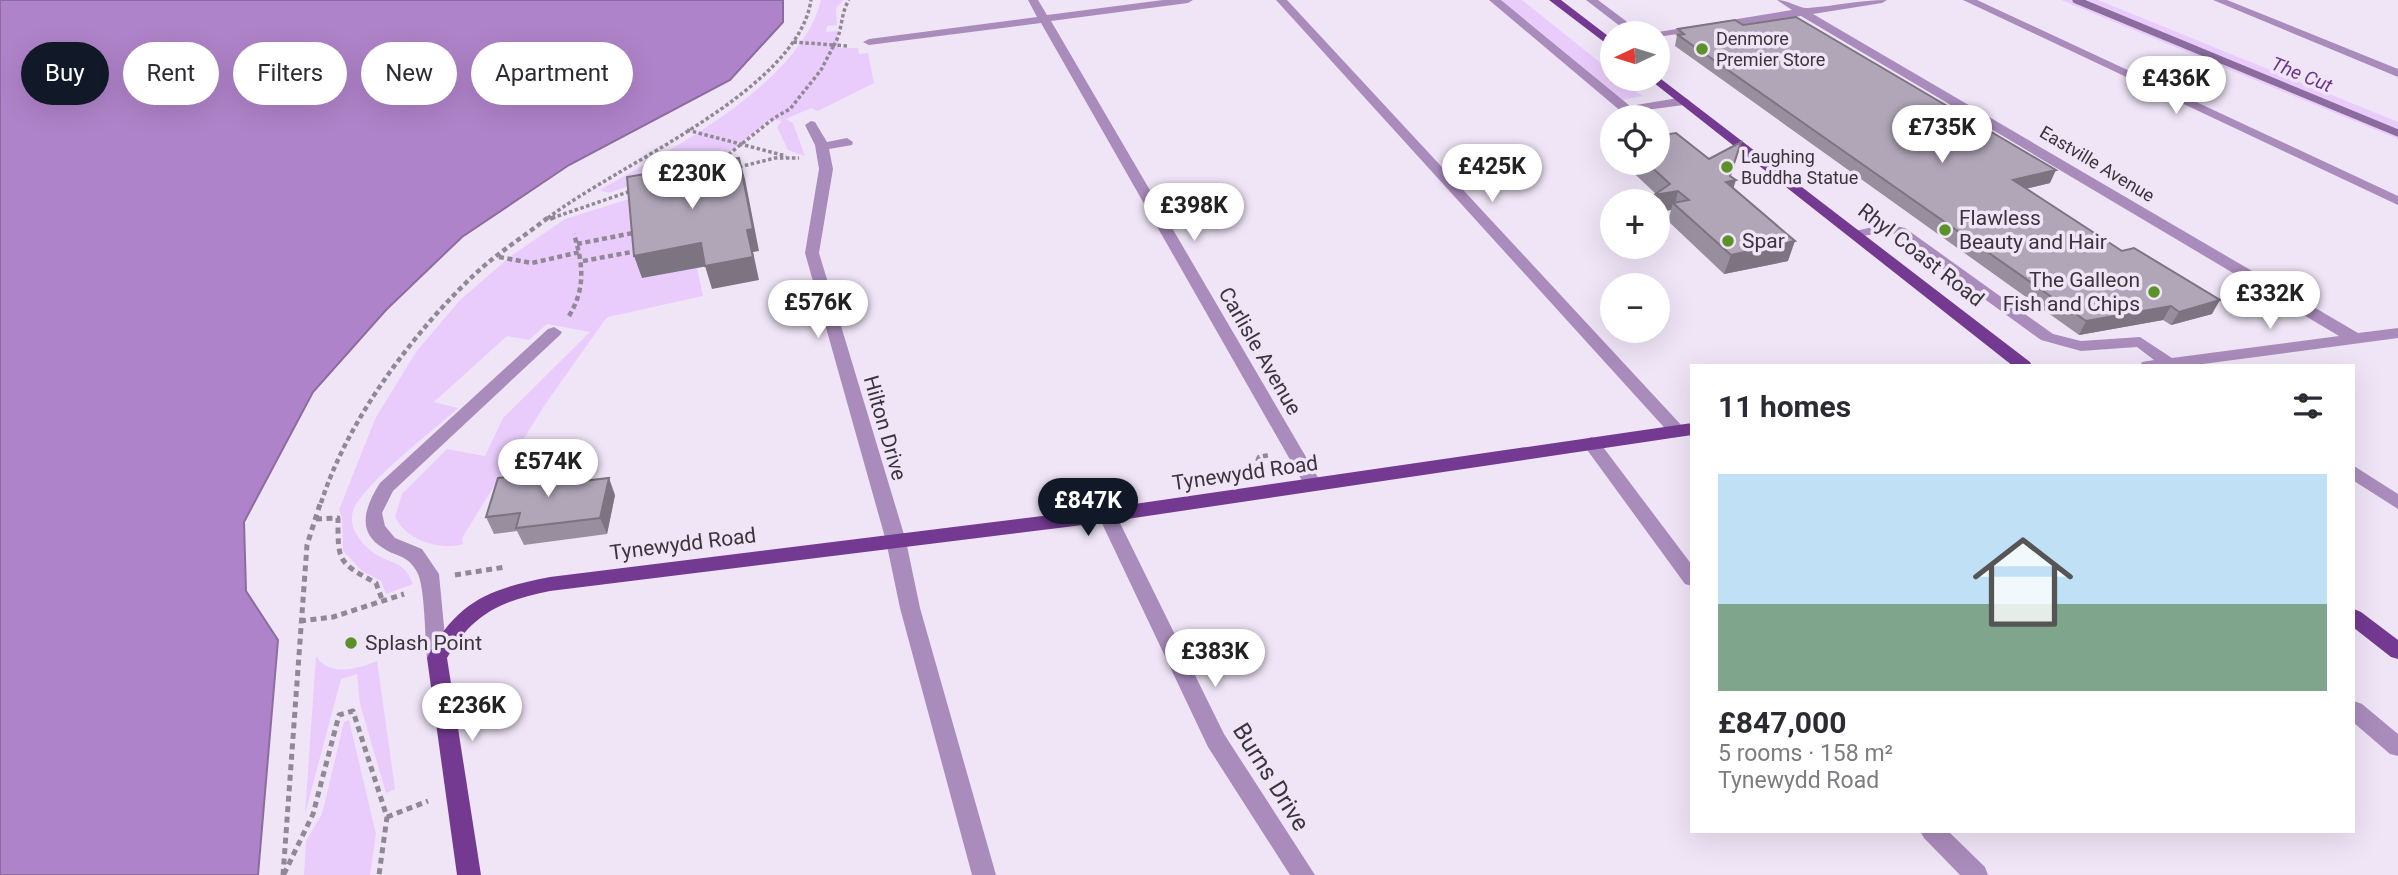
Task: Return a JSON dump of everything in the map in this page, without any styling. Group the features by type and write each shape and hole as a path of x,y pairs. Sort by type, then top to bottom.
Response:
{"main road":[{"path":"1554,0 1600,35"},
{"name":"Rhyl Coast Road","path":"1670,90 2021,364"},
{"name":"Tynewydd Road","path":"437,658 451,631 474,610 497,597 550,584 1107,515 1685,430"},
{"path":"2355,618 2394,644"},
{"path":"437,658 469,875"}],"street":[{"name":"Carlisle Avenue","path":"1033,0 1314,486"},
{"path":"869,42 1188,0"},
{"path":"1281,0 1685,430"},
{"path":"1494,0 1620,105"},
{"path":"1591,0 1620,21"},
{"name":"Eastville Avenue","path":"1782,0 2356,339"},
{"path":"1670,32 1882,0"},
{"path":"1968,0 2398,201"},
{"path":"2218,0 2398,72"},
{"path":"1668,105 1684,101"},
{"path":"811,125 824,153 847,142"},
{"path":"1726,156 1748,151"},
{"name":"Hilton Drive","path":"824,153 826,169 812,253 896,541 910,608 984,875"},
{"path":"1856,235 1886,228 1900,231 2034,330 2055,340 2081,346 2140,342 2169,363"},
{"path":"437,658 429,574 415,554 388,543 376,528 373,513 386,487 554,331"},
{"path":"2162,364 2195,363 2398,333"},
{"path":"1591,443 1690,576"},
{"path":"2355,473 2398,503"},
{"name":"Burns Drive","path":"1107,515 1216,740 1303,875"},
{"path":"2355,711 2398,747"},
{"path":"1934,833 1976,875"}],"path":[{"path":"712,168 790,109 821,70 843,33 843,9 849,0"},
{"path":"793,42 834,45"},
{"path":"687,130 793,158"},
{"path":"736,167 775,158 824,153"},
{"path":"546,220 643,188"},
{"path":"577,244 645,230"},
{"path":"554,331 575,307 581,292 583,261 574,234"},
{"path":"583,261 639,250"},
{"path":"498,257 539,262 580,252"},
{"path":"316,519 338,518 338,553 352,570 376,583 383,602"},
{"path":"300,621 334,617 376,605"},
{"path":"283,875 313,814 339,715 353,710 387,817 379,875"},
{"path":"387,817 457,790"}],"shaded area":[{"path":"0,0 783,0 783,22 730,80 569,165 462,237 386,310 313,392 244,522 246,591 278,640 258,875 0,875"},
{"path":"821,0 844,0 836,8 837,25 827,26 826,32 837,31 839,48 858,48 859,54 868,53 874,83 818,111 811,108 786,119 793,123 805,156 788,150 777,127 782,121 770,119 705,172 671,171 609,193 600,190 695,134 760,87 787,60 808,31"},
{"path":"1501,0 1522,0 1600,62 1600,81"},
{"path":"2061,0 2098,0 2398,122 2398,139"},
{"path":"1612,91 1636,91 1642,96 1623,100"},
{"path":"629,199 631,222 685,212 703,296 608,317 604,321 544,406 462,538 463,544 454,546 424,542 400,525 395,517 402,494 447,449 485,456 503,418 590,332 547,324 529,340 507,336 434,402 458,408 384,472 359,500 353,511 353,527 362,541 375,554 404,569 413,584 386,594 381,581 362,571 343,551 342,518 339,510 375,419 416,352 460,300 511,256 565,219"},
{"path":"316,656 328,667 336,669 361,667 377,661 395,789 386,793 360,704 357,674 341,679 305,814"},
{"path":"349,720 376,834 370,875 304,875 306,841 322,814 344,722"}],"building":[{"path":"1796,17 2056,170 2013,180 2122,251 2134,248 2220,300 2179,312 2171,306 2086,321 1678,35 1684,34 1678,29 1735,20 1743,25"},
{"path":"1676,133 1709,159 1741,142 1730,176 1736,180 1726,182 1795,241 1731,255 1673,203 1689,200 1678,191 1670,192 1670,189 1663,189 1670,184 1660,175 1670,175 1670,134"},
{"path":"739,158 753,229 747,230 753,257 705,266 701,243 634,256 627,177"},
{"path":"569,470 565,483 609,478 600,518 516,528 520,513 486,517 498,478"}],"waterway":[{"name":"The Cut","path":"2076,0 2398,133"}],"place":[{"name":"Denmore Premier Store","path":"1702,49"},
{"name":"Laughing Buddha Statue","path":"1727,167"},
{"name":"Flawless Beauty and Hair","path":"1945,230"},
{"name":"Spar","path":"1728,241"},
{"name":"The Galleon Fish and Chips","path":"2154,292"},
{"name":"Splash Point","path":"351,643"}]}
